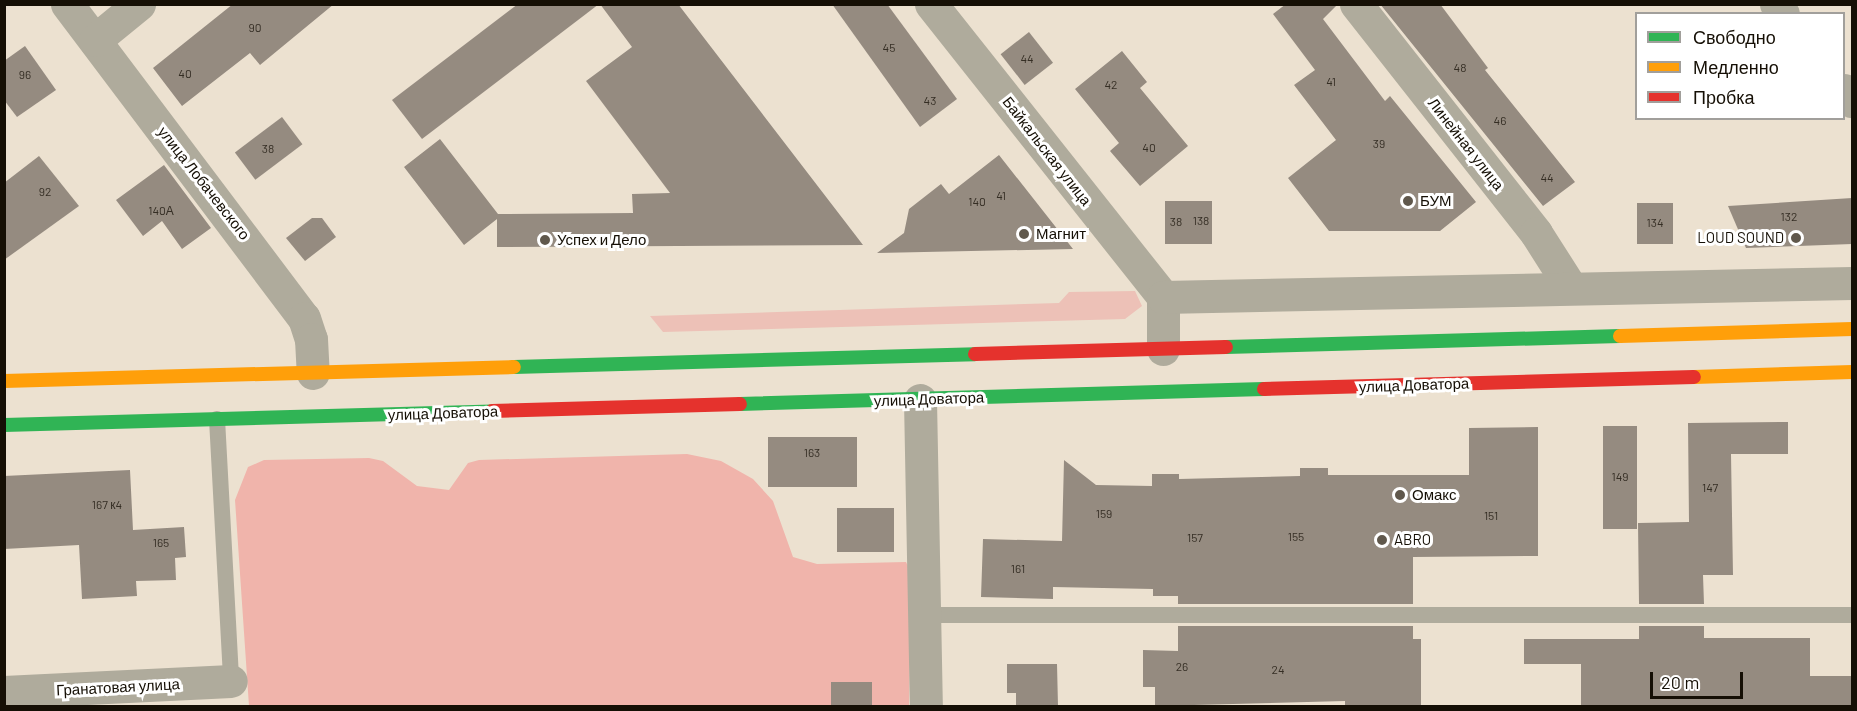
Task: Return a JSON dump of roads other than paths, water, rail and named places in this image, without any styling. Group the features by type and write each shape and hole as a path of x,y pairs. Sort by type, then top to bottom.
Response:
{"main road":[{"path":"4,381 1852,329"},
{"name":"улица Доватора","path":"4,425 1852,372"}],"street":[{"name":"улица Лобачевского","path":"67,4 304,318 311,339 313,374"},
{"path":"95,40 140,4"},
{"name":"Байкальская улица","path":"931,4 1162,297"},
{"name":"Линейная улица","path":"1356,4 1536,233 1571,288"},
{"path":"1163,349 1162,297 1852,284"},
{"path":"920,400 926,706"},
{"name":"Гранатовая улица","path":"4,692 231,681"}],"lane":[{"path":"217,420 231,681"},
{"path":"924,615 1852,615"}],"place":[{"name":"БУМ","path":"1408,201"},
{"name":"Магнит","path":"1024,234"},
{"name":"LOUD SOUND","path":"1796,238"},
{"name":"Успех и Дело","path":"545,240"},
{"name":"Омакс","path":"1400,495"},
{"name":"ABRO","path":"1382,540"}]}
